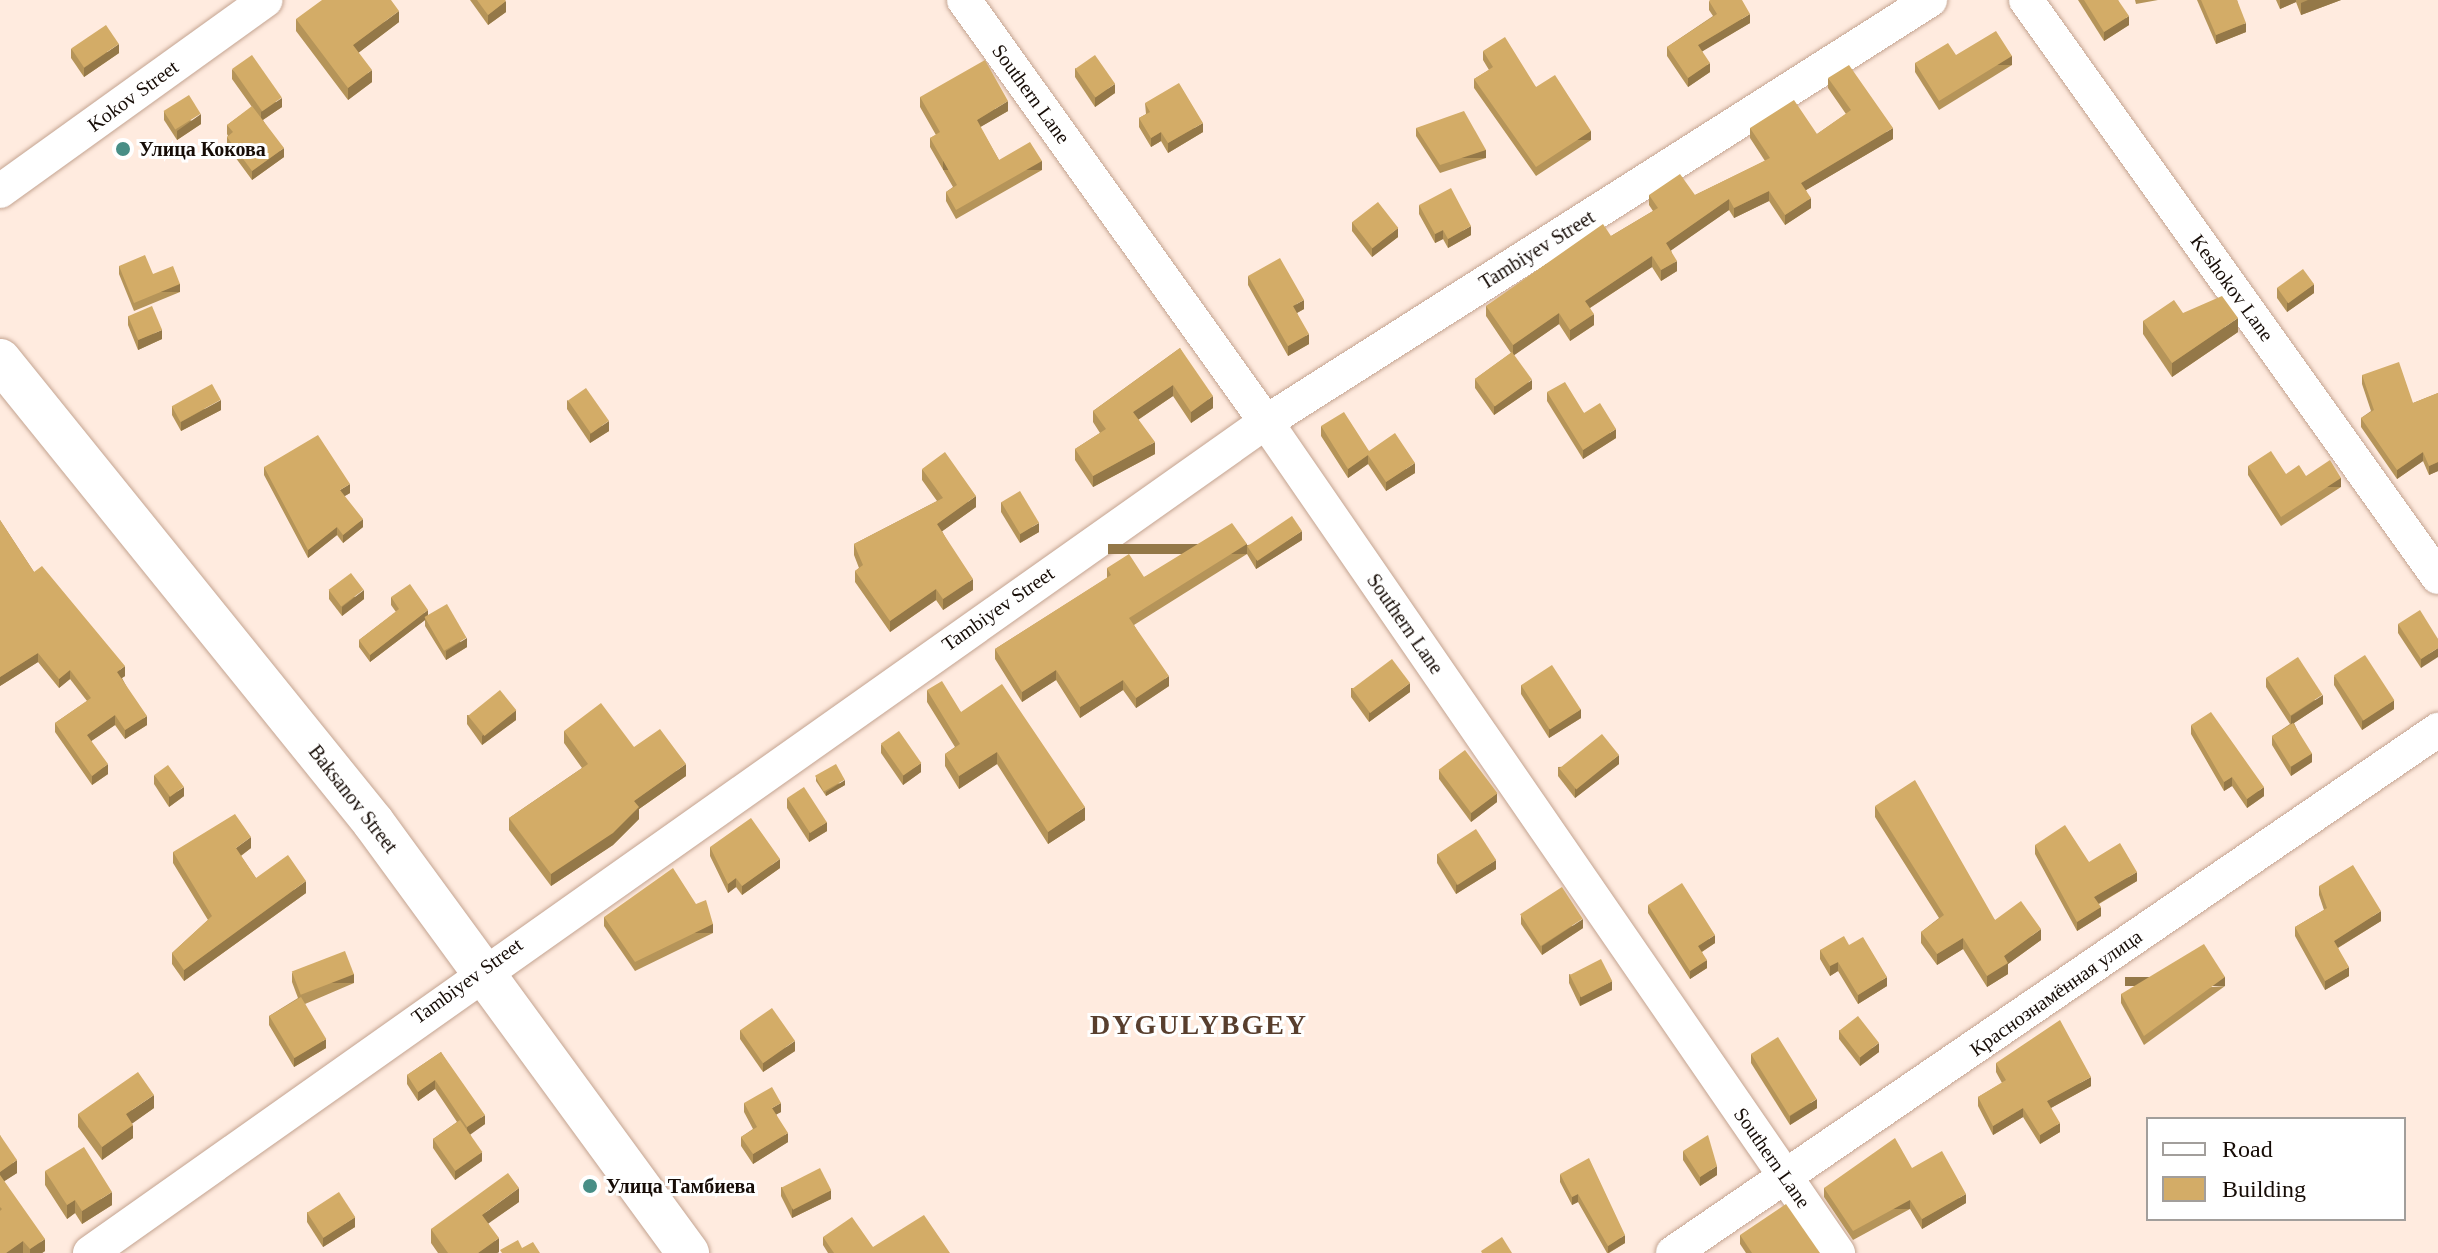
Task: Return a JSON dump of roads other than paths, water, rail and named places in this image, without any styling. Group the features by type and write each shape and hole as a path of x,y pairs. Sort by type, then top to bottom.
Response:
{"main road":[{"name":"Baksanov Street","path":"0,360 483,968 688,1253"}],"street":[{"name":"Kokov Street","path":"0,191 266,0"},
{"name":"Southern Lane","path":"964,0 1266,422 1838,1253"},
{"name":"Tambiyev Street","path":"90,1253 483,968 1266,422 1930,0"},
{"name":"Keshokov Lane","path":"2026,0 2438,577"},
{"name":"Краснознамённая улица","path":"1673,1253 2438,730"}],"place":[{"name":"Улица Кокова","path":"123,149"},
{"name":"Улица Тамбиева","path":"590,1186"}],"district":[{"name":"DYGULYBGEY","path":"1199,1025"}]}
